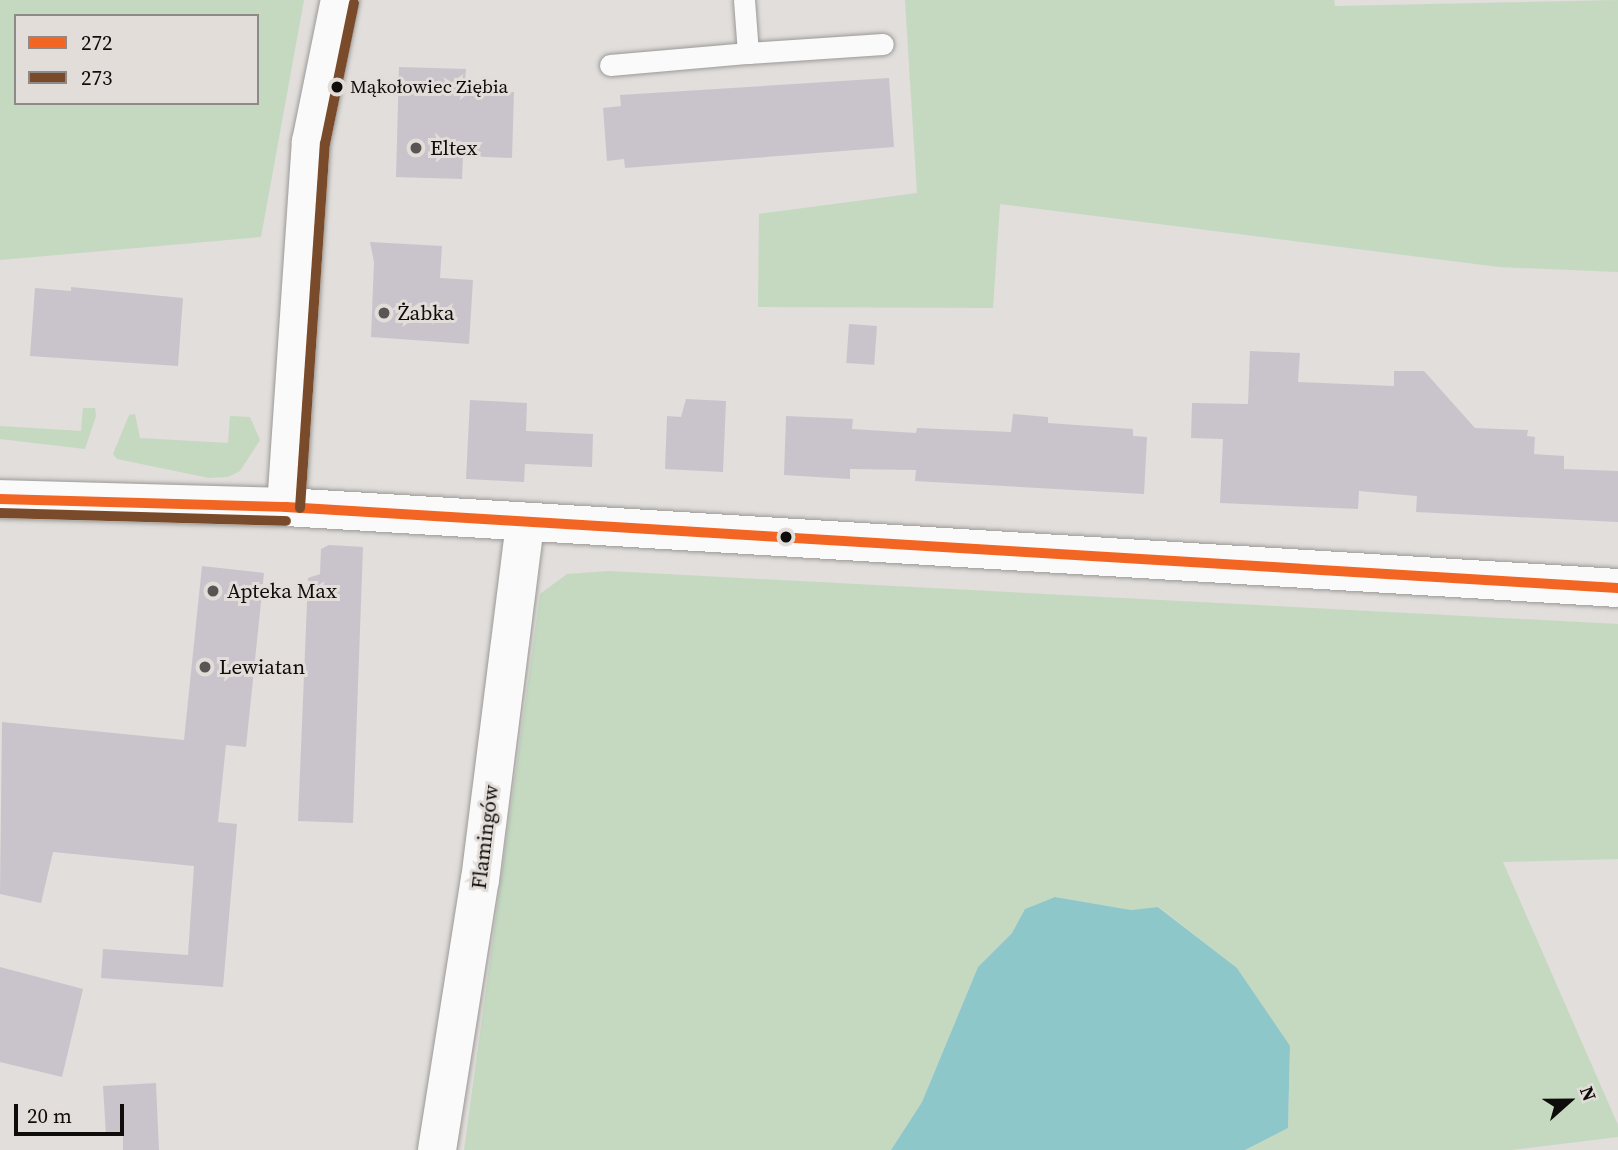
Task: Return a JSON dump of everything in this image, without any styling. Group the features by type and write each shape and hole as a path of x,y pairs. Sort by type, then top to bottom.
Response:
{"street":[{"path":"286,507 311,142 340,0"},
{"path":"5,497 286,507 1618,588"},
{"name":"Flamingów","path":"437,1150 480,880 525,522"}],"lane":[{"path":"744,0 748,53"},
{"path":"610,65 883,44"}],"green space":[{"path":"0,0 304,0 261,237 0,260"},
{"path":"905,0 1334,0 1335,6 1618,0 1618,272 1499,267 1000,204 993,308 758,307 759,214 917,193"},
{"path":"83,408 95,408 96,416 85,449 0,439 0,426 81,431"},
{"path":"135,414 140,438 228,443 230,416 250,417 260,440 240,471 228,477 209,478 117,459 113,454 129,415"},
{"path":"609,571 1618,624 1618,859 1503,862 1618,1125 1618,1137 1511,1150 1245,1150 1288,1128 1290,1047 1237,968 1159,907 1131,910 1055,897 1025,909 1012,933 978,967 922,1102 891,1150 464,1150 540,594 567,574"}],"water":[{"path":"1055,897 1131,910 1158,907 1237,968 1290,1046 1288,1128 1245,1150 891,1150 922,1102 978,967 1012,933 1025,909"}],"building":[{"path":"399,67 466,69 464,90 514,92 512,158 463,156 462,179 396,177"},
{"path":"889,78 894,147 625,168 624,159 607,161 603,108 621,106 620,95"},
{"path":"370,242 442,246 440,278 473,280 469,344 371,337 374,262"},
{"path":"71,287 183,298 178,366 30,356 35,288 71,291"},
{"path":"849,324 877,326 874,365 846,363"},
{"path":"1250,351 1300,353 1298,382 1394,386 1394,371 1424,371 1475,428 1528,430 1527,436 1535,437 1534,454 1564,456 1564,469 1618,471 1618,522 1416,512 1417,496 1359,491 1358,509 1220,503 1223,439 1191,438 1192,403 1248,404"},
{"path":"686,399 726,401 723,472 665,469 667,416 681,417"},
{"path":"470,400 527,403 526,431 593,434 592,467 525,464 524,482 466,479"},
{"path":"1013,414 1048,417 1048,423 1133,429 1133,436 1147,437 1144,494 915,481 916,470 850,469 850,479 784,475 786,416 853,419 852,429 916,433 917,428 1011,432"},
{"path":"329,545 363,547 353,823 298,821 308,578 320,574 321,549"},
{"path":"202,566 264,573 246,747 226,745 218,822 237,824 223,987 101,978 103,949 188,955 194,866 53,852 41,903 0,894 2,722 184,740"},
{"path":"0,967 83,989 62,1077 0,1062"},
{"path":"156,1083 159,1150 123,1150 123,1135 106,1136 103,1086"}],"transit line":[{"name":"273","path":"300,508 325,144 354,3"},
{"name":"272","path":"0,499 286,507 1618,588"},
{"name":"273","path":"0,513 286,521"}],"place":[{"name":"Mąkołowiec Ziębia","path":"337,87"},
{"name":"Eltex","path":"416,148"},
{"name":"Żabka","path":"384,313"},
{"name":"Apteka Max","path":"213,591"},
{"name":"Lewiatan","path":"205,667"}]}
